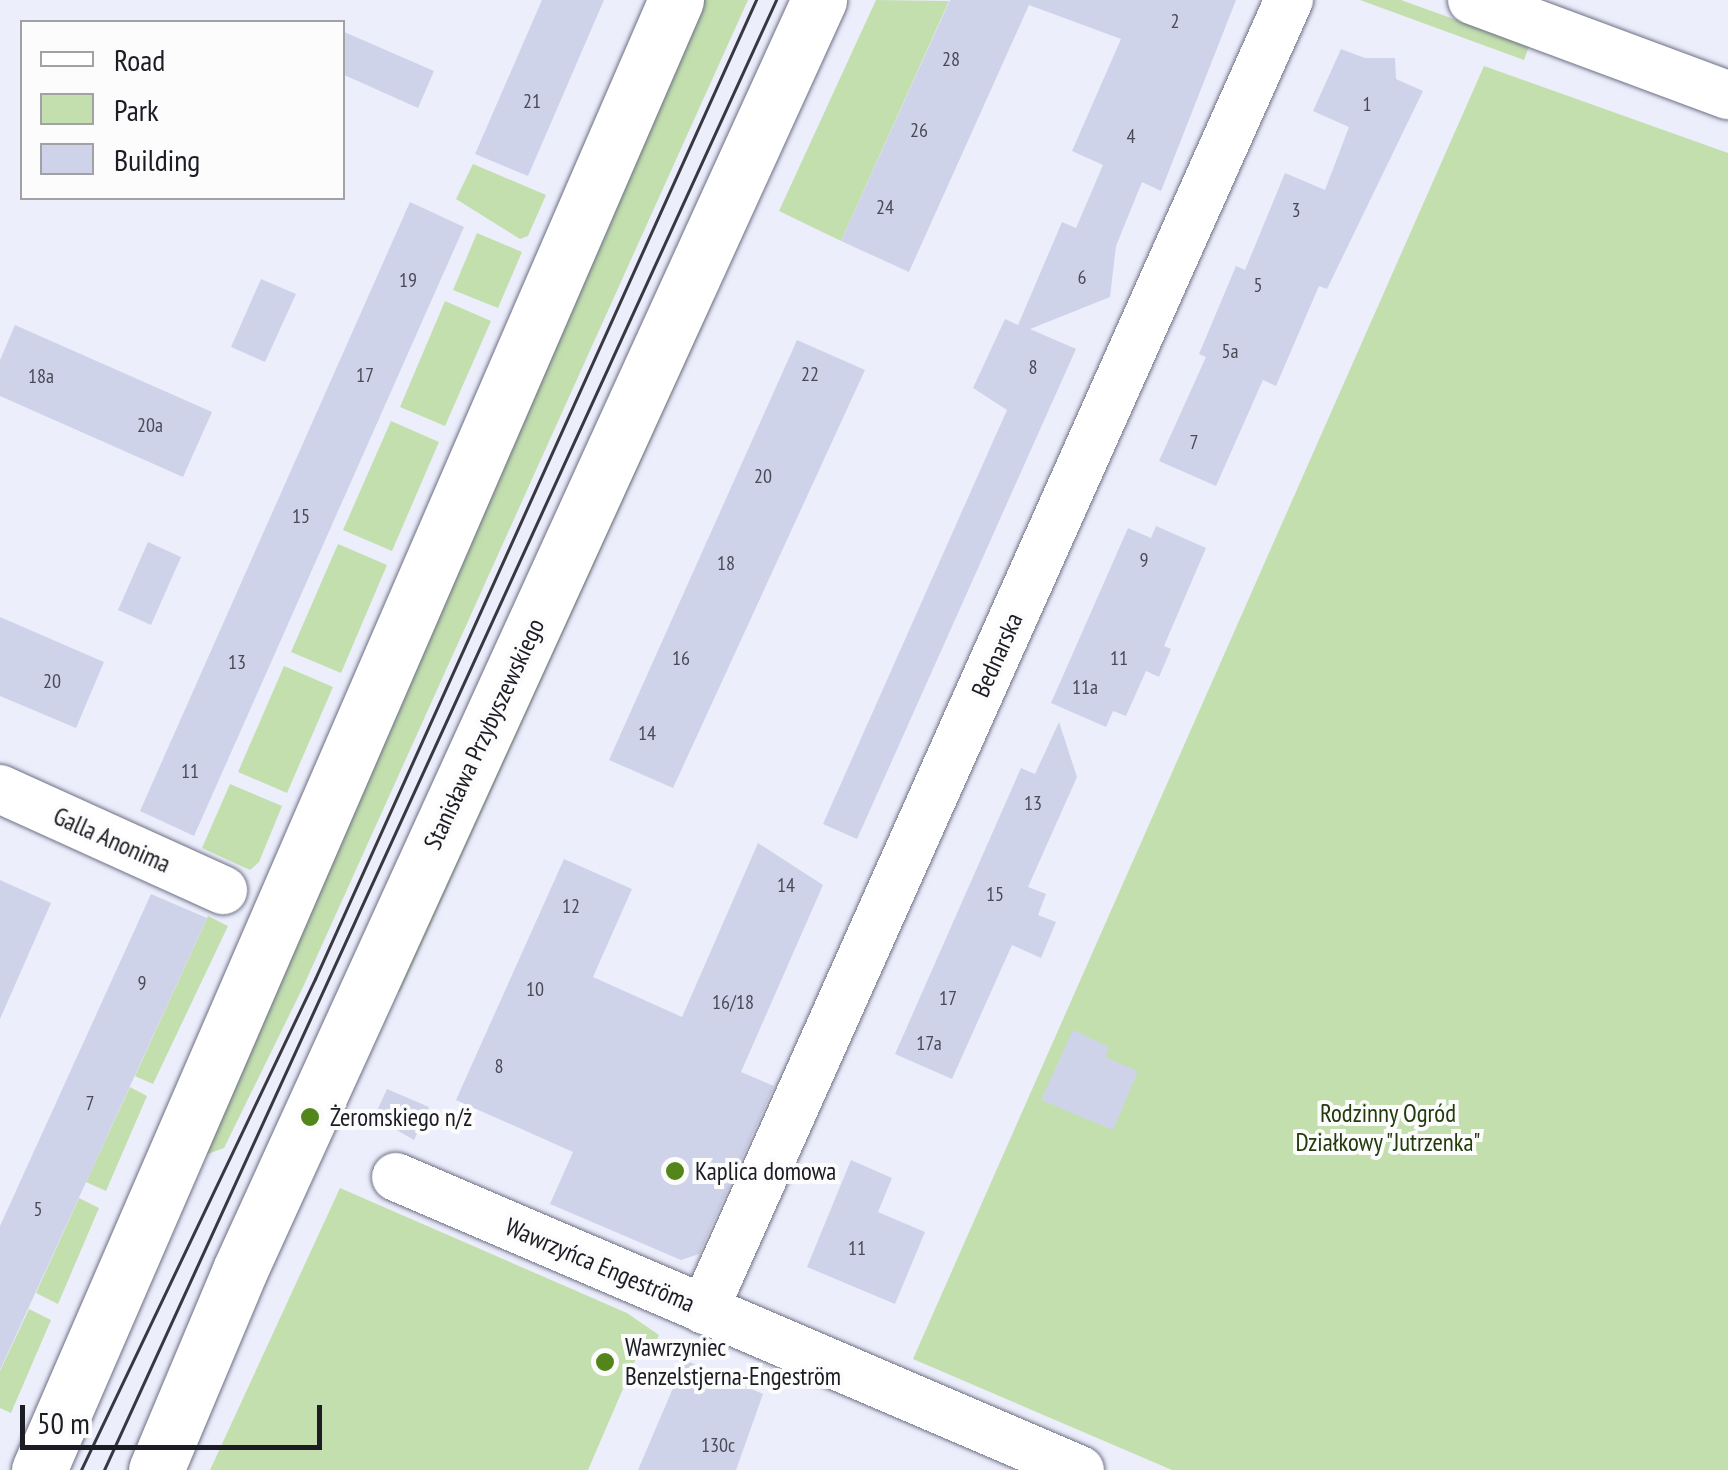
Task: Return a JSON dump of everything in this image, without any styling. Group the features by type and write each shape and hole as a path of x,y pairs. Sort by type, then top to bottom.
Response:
{"main road":[{"path":"38,1470 676,0"},
{"name":"Stanisława Przybyszewskiego","path":"156,1470 278,1185 819,0"}],"street":[{"name":"Bednarska","path":"704,1310 1289,0"},
{"path":"1472,0 1728,94"},
{"name":"Galla Anonima","path":"0,789 224,890"},
{"name":"Wawrzyńca Engeströma","path":"396,1178 1080,1470"}],"green space":[{"path":"699,0 748,0 304,985 224,1148 202,1156"},
{"path":"876,0 949,1 841,241 779,211"},
{"path":"1360,0 1401,0 1529,46 1524,60"},
{"name":"Rodzinny Ogród Działkowy \"Jutrzenka\"","path":"1484,66 1728,153 1728,1470 1172,1470 913,1359"},
{"path":"473,164 546,195 528,236 520,239 456,199"},
{"path":"477,233 522,252 498,308 453,290"},
{"path":"715,298 400,992 394,992 709,301"},
{"path":"445,301 491,321 445,426 400,407"},
{"path":"391,421 439,442 392,551 343,530"},
{"path":"338,544 387,565 341,673 291,652"},
{"path":"284,666 333,687 287,793 238,772"},
{"path":"230,784 282,806 259,862 250,870 202,848"},
{"path":"208,916 228,926 153,1084 135,1076"},
{"path":"130,1087 147,1096 106,1191 86,1182"},
{"path":"340,1188 627,1313 659,1335 649,1358 638,1354 588,1470 210,1470"},
{"path":"79,1198 99,1208 58,1304 36,1293"},
{"path":"29,1309 51,1320 11,1413 0,1408 0,1371"}],"building":[{"path":"542,0 604,0 528,176 475,154"},
{"path":"950,0 1236,0 1161,191 1142,182 1116,246 1110,297 1030,329 1076,349 857,839 823,824 1007,410 973,388 1005,319 1018,325 1062,222 1076,228 1103,165 1072,151 1121,39 1029,5 909,272 841,241"},
{"path":"345,32 434,71 418,108 345,75"},
{"path":"1341,49 1365,58 1395,58 1396,79 1423,91 1327,289 1319,286 1276,386 1263,380 1216,486 1159,461 1206,357 1199,354 1236,266 1245,270 1285,173 1325,190 1349,127 1313,111"},
{"path":"410,202 464,227 194,836 140,811"},
{"path":"261,279 296,294 265,362 231,347"},
{"path":"15,325 212,412 183,477 0,396 0,360"},
{"path":"797,340 865,370 673,788 609,760"},
{"path":"1156,526 1206,548 1164,646 1171,649 1159,677 1146,671 1126,716 1113,711 1106,727 1051,703 1128,528 1151,538"},
{"path":"148,542 181,557 151,625 118,610"},
{"path":"0,617 104,662 76,728 0,696"},
{"path":"1059,722 1077,777 1028,887 1046,894 1038,915 1056,922 1041,958 1012,945 952,1079 895,1054 1021,768 1035,774"},
{"path":"758,843 823,885 741,1072 774,1086 699,1254 681,1260 550,1204 573,1152 456,1100 564,859 632,889 593,977 682,1017"},
{"path":"0,880 51,903 0,1019"},
{"path":"151,894 207,918 0,1370 0,1226"},
{"path":"1073,1030 1109,1047 1105,1057 1138,1071 1113,1130 1041,1100"},
{"path":"387,1089 429,1107 414,1140 374,1117"},
{"path":"851,1160 892,1178 878,1212 925,1232 895,1304 807,1267"},
{"path":"685,1360 763,1394 736,1470 638,1470"}],"tram line":[{"path":"81,1470 315,979 756,0"},
{"path":"104,1470 776,0"}],"place":[{"name":"Żeromskiego n/ż","path":"310,1117"},
{"name":"Kaplica domowa","path":"675,1171"},
{"name":"Wawrzyniec Benzelstjerna-Engeström","path":"605,1362"}]}
